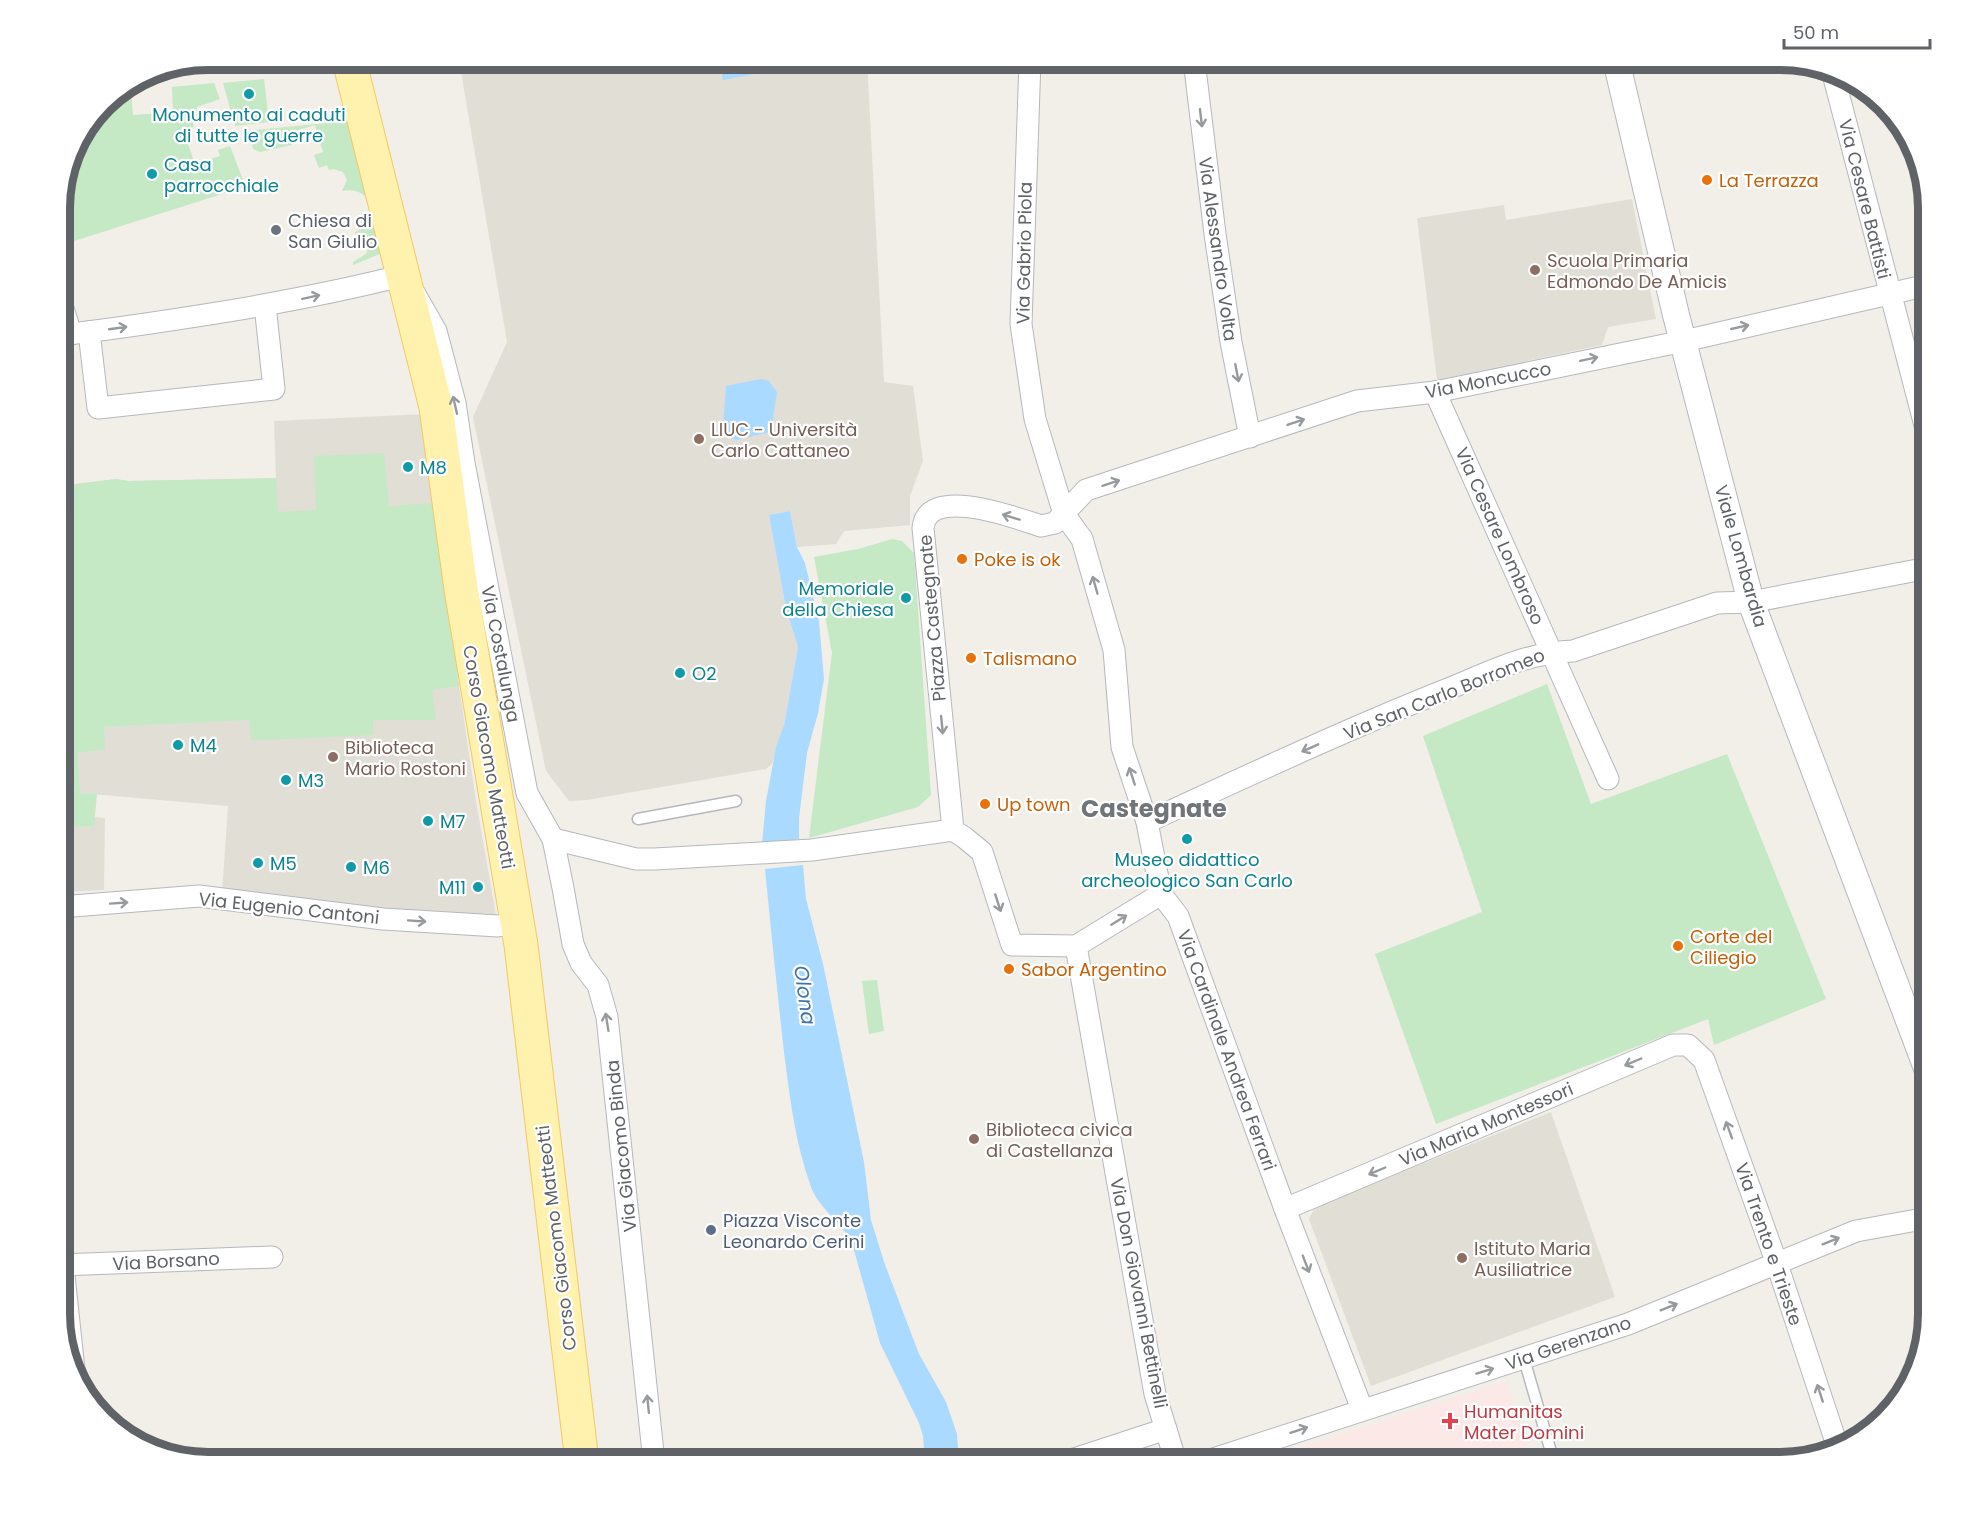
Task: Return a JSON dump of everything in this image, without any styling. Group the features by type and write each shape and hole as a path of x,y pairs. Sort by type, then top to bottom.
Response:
{"main road":[{"name":"Corso Giacomo Matteotti","path":"352,70 435,407 461,589 517,923 540,1096 581,1451"}],"street":[{"name":"Via Gabrio Piola","path":"1030,70 1021,324 1035,419 1064,514 1082,539 1113,650 1122,747 1147,822 1161,894"},
{"name":"Via Alessandro Volta","path":"1195,70 1229,332 1250,437"},
{"name":"Viale Lombardia","path":"1618,70 1684,341 1751,602 1918,1045"},
{"name":"Via Cesare Battisti","path":"1835,83 1918,400"},
{"path":"265,305 274,389 98,408 74,333 306,298 404,275"},
{"name":"Via Costalunga","path":"404,275 436,331 455,403 464,463 527,792 553,839"},
{"name":"Via Moncucco","path":"1064,514 1086,490 1358,401 1435,392 1684,341 1918,287"},
{"name":"Via Cesare Lombroso","path":"1435,392 1608,779"},
{"name":"Via Costalunga","path":"435,407 464,463"},
{"name":"Piazza Castegnate","path":"953,830 924,521 932,511 948,506 981,509 1041,526 1055,523 1064,514"},
{"name":"Via San Carlo Borromeo","path":"1147,822 1402,708 1527,657 1573,651 1717,603 1751,602 1918,570"},
{"path":"553,839 636,859 758,855 812,850 953,830 982,852 1012,945 1076,946 1161,894"},
{"name":"Via Giacomo Binda","path":"553,839 573,944 581,963 598,985 608,1017 653,1451"},
{"name":"Via Cardinale Andrea Ferrari","path":"1161,894 1178,916 1285,1209 1362,1409"},
{"name":"Via Eugenio Cantoni","path":"71,906 198,896 383,919 498,926 517,923"},
{"name":"Via Don Giovanni Bettinelli","path":"1076,946 1155,1394 1173,1451"},
{"name":"Via Maria Montessori","path":"1285,1209 1673,1045 1688,1045"},
{"name":"Via Trento e Trieste","path":"1688,1045 1704,1060 1777,1264 1835,1439"},
{"name":"Via Gerenzano","path":"1237,1451 1628,1324 1856,1231 1918,1220"},
{"name":"Via Borsano","path":"71,1265 272,1257"},
{"path":"1099,1451 1166,1429"}],"lane":[{"path":"638,819 736,801"},
{"path":"1524,1359 1551,1451"}],"shaded area":[{"name":"LIUC - Università Carlo Cattaneo","path":"461,70 751,70 760,73 760,70 868,70 884,382 913,386 923,461 910,496 910,525 844,531 836,544 797,547 790,511 769,515 786,609 798,647 784,725 772,764 766,769 587,800 569,801 546,771 473,417 507,342"},
{"name":"Scuola Primaria Edmondo De Amicis","path":"1632,199 1656,319 1608,327 1602,345 1437,380 1417,218 1504,205 1506,220"},
{"path":"427,414 435,503 459,686 497,921 222,894 228,806 80,793 78,752 103,727 250,719 71,499 71,485 116,479 128,481 276,478 274,421"},
{"path":"94,817 105,818 104,890 71,892 71,827 94,826"},
{"name":"Istituto Maria Ausiliatrice","path":"1551,1112 1615,1297 1371,1386 1309,1219 1315,1207"},
{"name":"Humanitas Mater Domini","path":"1506,1381 1528,1451 1291,1451"}],"green space":[{"path":"264,79 269,122 235,126 223,83"},
{"path":"214,83 220,99 197,107 197,111 190,114 194,127 183,130 195,164 220,156 218,150 230,146 244,187 71,242 71,200 75,173 94,132 105,118 131,95 133,115 173,112 172,87"},
{"path":"349,121 370,203 361,193 342,191 347,180 343,172 329,170 327,165 319,168 314,155 323,152 315,125 289,133 292,145 260,152 253,149 250,135 255,130"},
{"path":"370,205 382,253 353,265 353,262 366,254 369,246 365,238 354,233 368,220"},
{"path":"384,453 389,506 435,503 459,686 432,690 436,720 373,720 373,735 251,740 249,720 104,727 105,750 78,752 80,793 97,794 94,826 71,827 71,485 116,479 128,481 276,478 278,512 316,510 314,456"},
{"path":"892,539 902,541 914,553 931,795 918,807 809,838 832,653 814,557 858,549"},
{"path":"1547,684 1591,804 1727,754 1826,999 1714,1045 1708,1019 1436,1124 1375,954 1482,912 1423,736"},
{"path":"877,980 884,1031 869,1034 862,981"}],"water":[{"path":"721,70 760,70 760,73 723,80"},
{"path":"761,379 769,381 777,392 771,432 736,440 726,436 723,427 726,386"},
{"path":"790,511 797,547 805,563 819,621 824,679 807,753 799,818 799,839 762,844 766,801 776,747 784,725 798,647 786,609 769,515"},
{"name":"Olona","path":"803,865 806,899 823,964 864,1162 871,1220 884,1262 919,1354 946,1402 957,1434 958,1451 924,1451 919,1423 880,1343 852,1243 811,1187 801,1154 791,1104 765,869"}],"place":[{"name":"Monumento ai caduti di tutte le guerre","path":"249,94"},
{"name":"Casa parrocchiale","path":"152,174"},
{"name":"La Terrazza","path":"1707,180"},
{"name":"Chiesa di San Giulio","path":"276,230"},
{"name":"Scuola Primaria Edmondo De Amicis","path":"1535,270"},
{"name":"LIUC - Università Carlo Cattaneo","path":"699,439"},
{"name":"M8","path":"408,467"},
{"name":"Poke is ok","path":"962,559"},
{"name":"Memoriale della Chiesa","path":"906,598"},
{"name":"Talismano","path":"971,658"},
{"name":"O2","path":"680,673"},
{"name":"M4","path":"178,745"},
{"name":"Biblioteca Mario Rostoni","path":"333,757"},
{"name":"M3","path":"286,780"},
{"name":"Up town","path":"985,804"},
{"name":"M7","path":"428,821"},
{"name":"Museo didattico archeologico San Carlo","path":"1187,839"},
{"name":"M5","path":"258,863"},
{"name":"M6","path":"351,867"},
{"name":"M11","path":"478,887"},
{"name":"Corte del Ciliegio","path":"1678,946"},
{"name":"Sabor Argentino","path":"1009,969"},
{"name":"Biblioteca civica di Castellanza","path":"974,1139"},
{"name":"Piazza Visconte Leonardo Cerini","path":"711,1230"},
{"name":"Istituto Maria Ausiliatrice","path":"1462,1258"},
{"name":"Humanitas Mater Domini","path":"1450,1421"}],"district":[{"name":"Castegnate","path":"1154,808"}]}
